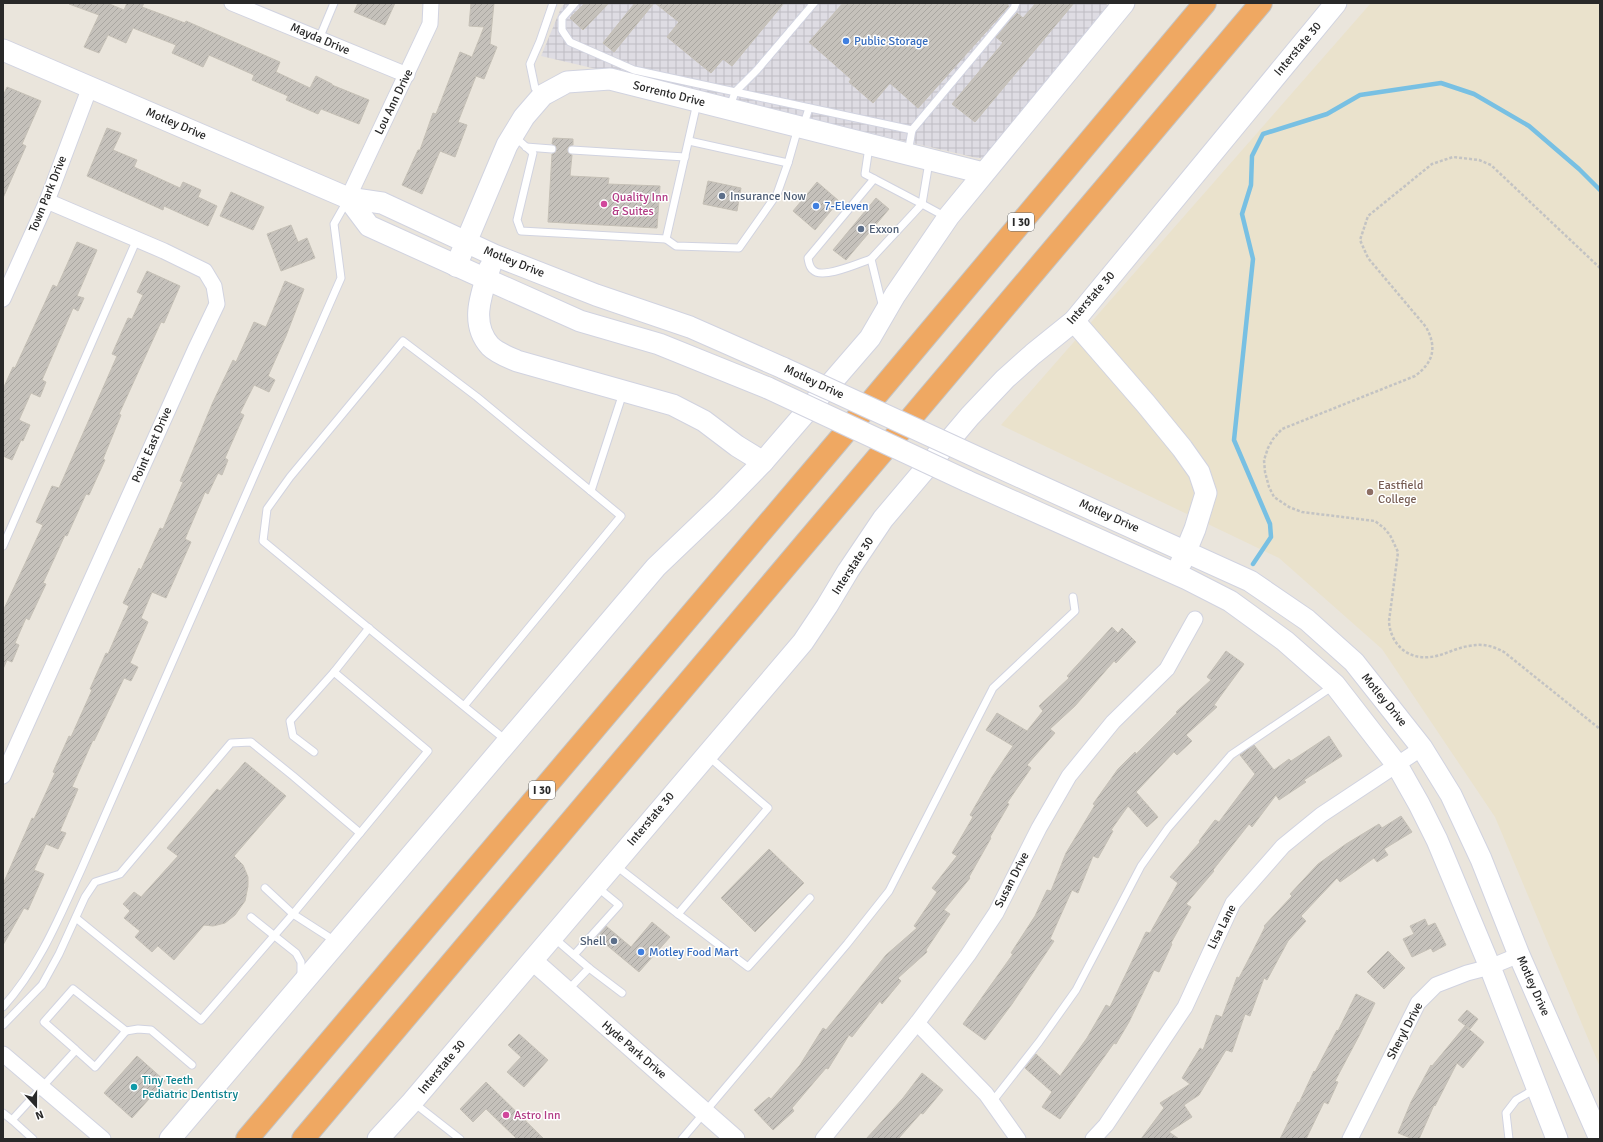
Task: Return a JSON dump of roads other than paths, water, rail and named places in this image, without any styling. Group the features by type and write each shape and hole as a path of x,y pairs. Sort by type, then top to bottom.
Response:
{"highway":[{"name":"I 30","path":"247,1139 838,441 1205,3"},
{"path":"303,1139 1261,3"}],"main road":[{"path":"170,1139 656,567 722,504 763,462 870,338 948,218 983,173 1124,3"},
{"name":"Interstate 30","path":"378,1139 412,1102 803,642 883,519 970,416 1033,354 1074,320 1336,3"},
{"name":"Motley Drive","path":"4,52 90,86 348,198 382,203 494,255 596,295 690,327 1250,580 1307,620 1354,662 1422,748 1451,795 1481,859 1520,955 1600,1139"},
{"name":"Sorrento Drive","path":"456,266 507,145 520,141 524,117 543,95 567,82 614,71 698,101 732,100 800,127 983,173"},
{"name":"Motley Drive","path":"348,198 369,226 580,320 660,344 768,388 967,482 1176,574 1230,601 1285,641 1335,685 1397,765 1419,804 1437,840 1490,967 1557,1139"},
{"path":"494,255 479,305 478,319 482,333 490,346 503,355 517,361 673,405 704,421 737,446 763,462"},
{"path":"1074,320 1164,426 1199,472 1206,493 1202,508 1176,574"}],"street":[{"name":"Mayda Drive","path":"232,3 407,76"},
{"name":"Lou Ann Drive","path":"348,198 407,76 430,24 431,3"},
{"name":"Town Park Drive","path":"3,299 47,201 90,86"},
{"name":"Point East Drive","path":"3,776 217,304 214,286 204,271 164,250 47,201"},
{"name":"Susan Drive","path":"823,1139 917,1023 968,955 996,913 1039,828 1069,776 1113,722 1167,669 1195,619"},
{"name":"Lisa Lane","path":"1093,1139 1106,1125 1185,1007 1233,903 1283,846 1321,815 1422,748"},
{"name":"Sheryl Drive","path":"1350,1139 1418,1003 1436,985 1467,973 1490,967 1520,955"},
{"name":"Hyde Park Drive","path":"532,960 736,1139"},
{"path":"917,1023 986,1094 1018,1139"},
{"path":"3,1054 103,1139"}],"lane":[{"path":"319,39 334,3"},
{"path":"543,95 535,88 530,64 540,41 553,3"},
{"path":"575,3 562,18 562,30 570,42 614,71 634,70 732,100 809,108 912,130"},
{"path":"732,100 814,3"},
{"path":"908,154 912,130 1014,8 1016,3"},
{"path":"666,239 698,101"},
{"path":"520,141 533,153 517,220 521,231 666,239 676,246 739,248 777,194 800,127 809,108"},
{"path":"520,141 552,149"},
{"path":"689,141 788,163"},
{"path":"870,144 865,174 948,218"},
{"path":"572,150 685,157"},
{"path":"874,179 808,258 809,266 813,271 820,274 828,274 871,259 922,204 929,159"},
{"path":"3,1007 19,990 42,954 81,870 341,278 334,224 348,198"},
{"path":"3,546 137,239"},
{"path":"871,259 885,313"},
{"path":"464,706 621,516 477,397 403,341 290,477 267,509 263,541 464,706 507,741"},
{"path":"591,491 624,391"},
{"path":"682,1139 847,944 889,891 993,688 1075,611 1073,596"},
{"path":"314,752 293,736 290,721 334,672 369,628"},
{"path":"76,918 201,1020 293,914 428,751 334,672"},
{"path":"992,1102 1039,1042 1076,990 1141,866 1168,828 1231,755 1335,685"},
{"path":"3,1025 42,985 85,897 96,882 120,874 231,743 252,742 360,833"},
{"path":"678,914 768,808 707,755"},
{"path":"613,864 748,967 810,898"},
{"path":"574,955 619,905 596,885"},
{"path":"265,888 293,914 337,942"},
{"path":"251,917 296,953 301,962 302,972 299,986"},
{"path":"552,936 589,968 622,993"},
{"path":"567,991 589,968"},
{"path":"126,1031 73,989 44,1022 95,1067 126,1031 138,1029 151,1030 192,1065"},
{"path":"12,1120 76,1050"},
{"path":"1509,1139 1506,1113 1516,1100 1537,1087"},
{"path":"412,1102 460,1139"},
{"path":"3,1113 33,1139"}],"waterway":[{"path":"1253,564 1271,537 1270,524 1234,440 1253,259 1242,214 1251,185 1252,156 1263,134 1327,114 1360,95 1441,83 1474,94 1529,126 1579,169 1600,190"}],"place":[{"name":"Public Storage","path":"846,41"},
{"name":"Insurance Now","path":"722,196"},
{"name":"Quality Inn & Suites","path":"604,204"},
{"name":"7-Eleven","path":"816,206"},
{"name":"Exxon","path":"861,229"},
{"name":"Eastfield College","path":"1370,492"},
{"name":"Shell","path":"614,941"},
{"name":"Motley Food Mart","path":"641,952"},
{"name":"Tiny Teeth Pediatric Dentistry","path":"134,1087"},
{"name":"Astro Inn","path":"506,1115"}]}
